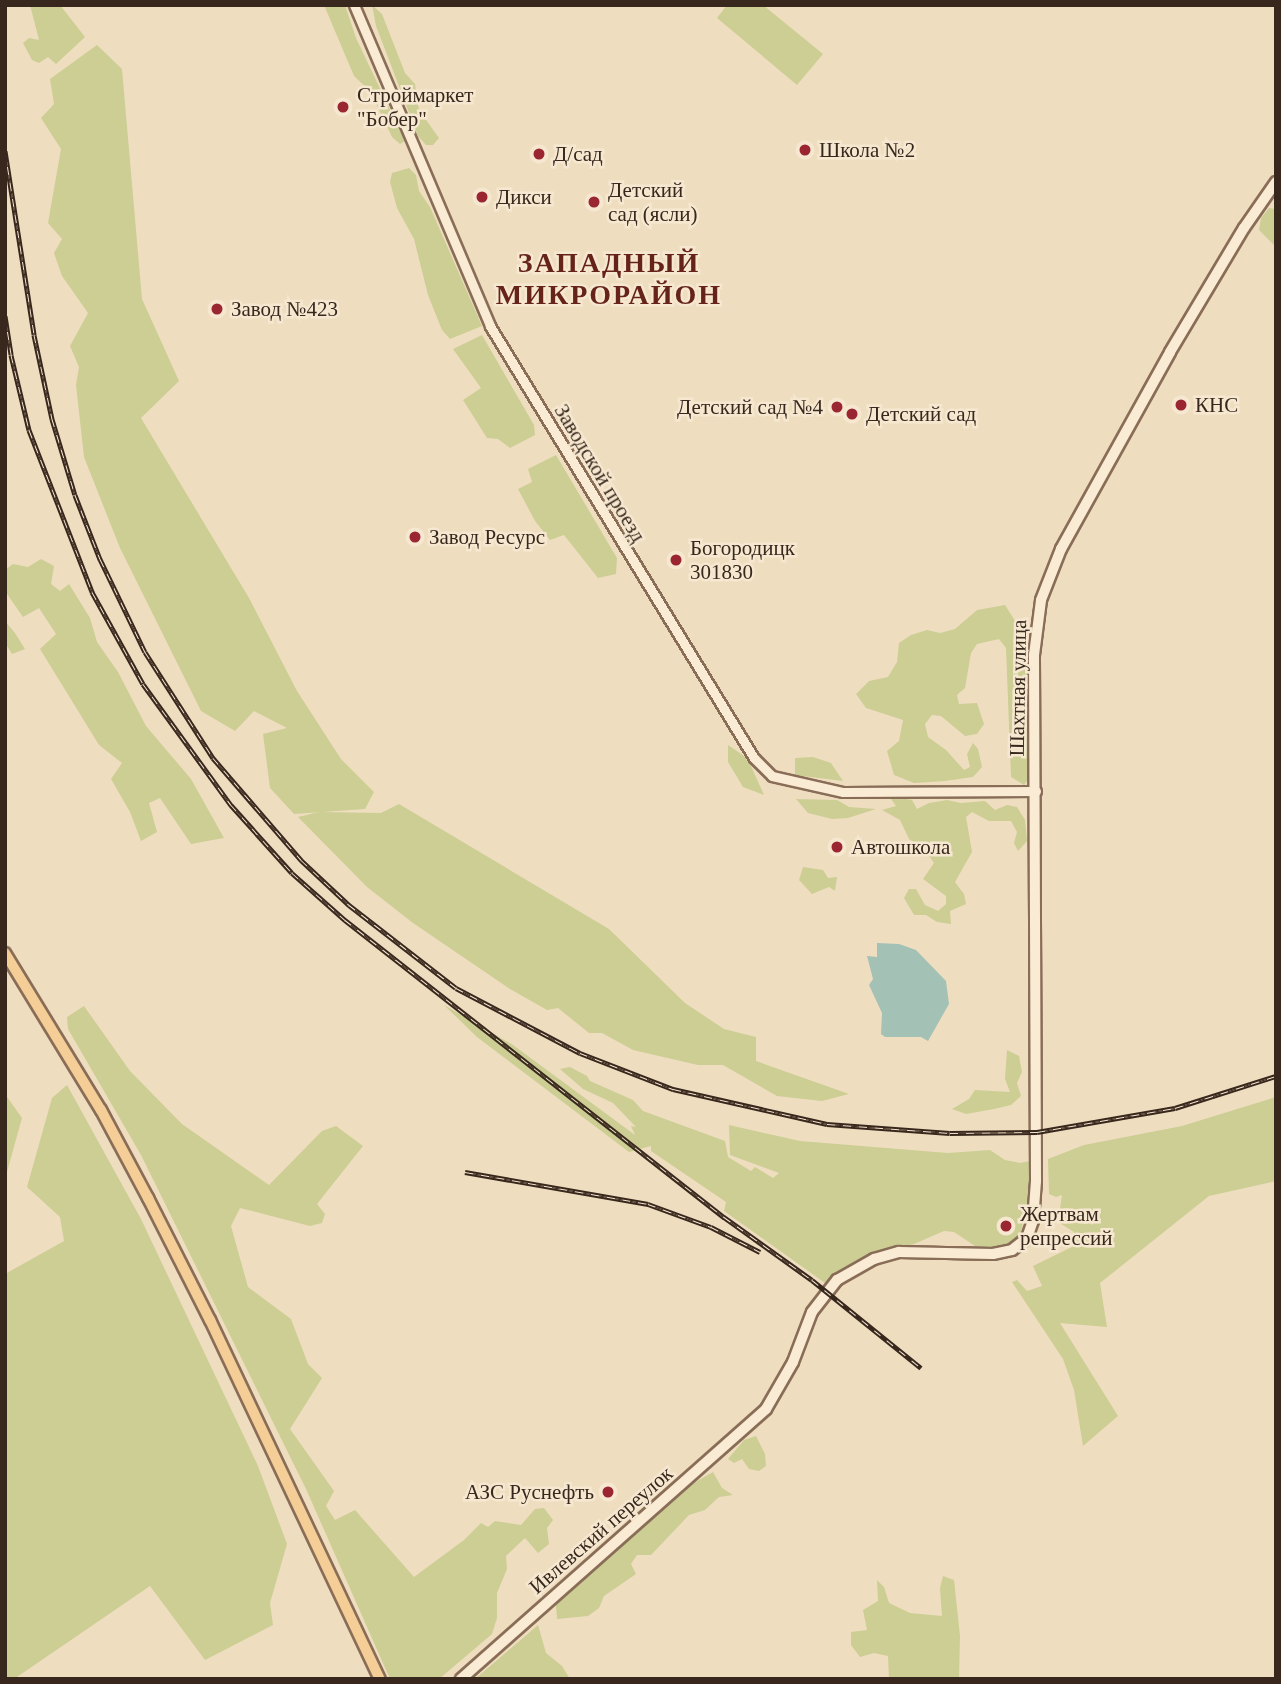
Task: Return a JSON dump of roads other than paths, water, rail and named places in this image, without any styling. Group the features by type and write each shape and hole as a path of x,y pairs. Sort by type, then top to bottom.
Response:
{"main road":[{"name":"Шахтная улица","path":"1037,1132 1036,624 1048,579 1061,549 1176,341 1244,228 1276,182"},
{"path":"5,953 101,1110 148,1198 216,1332 380,1679"},
{"name":"Ивлевский переулок","path":"461,1679 766,1409 774,1400 793,1362 812,1312 827,1291 846,1274 874,1259 899,1252 993,1254 1012,1250 1027,1238 1036,1202 1037,1132"}],"street":[{"name":"Заводской проезд","path":"354,5 490,326 754,758 772,776 843,792 1036,790"}],"railway":[{"path":"5,151 34,335 52,419 75,495 100,559 145,652 213,758 301,860 349,905 456,988 580,1053 673,1089 827,1124 950,1133 1037,1132 1175,1108 1276,1076"},
{"path":"5,316 11,355 29,430 92,592 143,684 231,805 292,873 345,920 724,1217 812,1280 921,1368"},
{"path":"465,1172 648,1204 711,1227 760,1252"}],"place":[{"name":"Строймаркет \"Бобер\"","path":"343,107"},
{"name":"Школа №2","path":"805,150"},
{"name":"Д/сад","path":"539,154"},
{"name":"Дикси","path":"482,197"},
{"name":"Детский сад (ясли)","path":"594,202"},
{"name":"Завод №423","path":"217,309"},
{"name":"КНС","path":"1181,405"},
{"name":"Детский сад №4","path":"837,407"},
{"name":"Детский сад","path":"852,414"},
{"name":"Завод Ресурс","path":"415,537"},
{"name":"Богородицк 301830","path":"676,560"},
{"name":"Автошкола","path":"837,847"},
{"name":"Жертвам репрессий","path":"1006,1226"},
{"name":"АЗС Руснефть","path":"608,1492"}],"district":[{"name":"ЗАПАДНЫЙ МИКРОРАЙОН","path":"609,279"}]}
